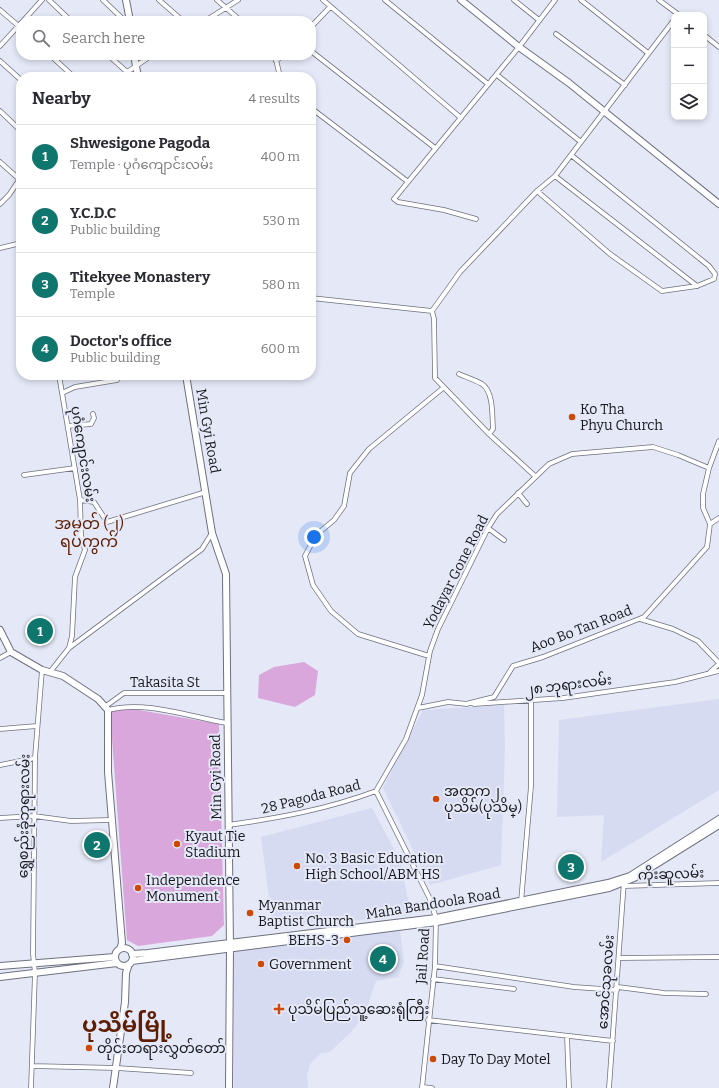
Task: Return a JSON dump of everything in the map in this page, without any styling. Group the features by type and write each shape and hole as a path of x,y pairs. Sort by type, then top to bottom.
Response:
{"main road":[{"path":"126,0 129,16"},
{"path":"461,0 519,47 569,83 719,204"},
{"path":"134,60 137,72"},
{"name":"Min Gyi Road","path":"187,380 212,533 226,574 230,945 229,1088"},
{"path":"0,630 11,652 42,670 63,676 98,699 107,708 108,772 122,943 120,949 126,973 125,1002 113,1088"},
{"name":"Maha Bandoola Road","path":"437,920 521,902 624,883 719,819"},
{"name":"Maha Bandoola Road","path":"132,954 230,945 437,920 521,907 624,883 719,824"},
{"path":"2,976 123,962 132,954 122,943"},
{"name":"Maha Bandoola Road","path":"123,962 230,945"},
{"path":"120,949 127,949"},
{"path":"2,967 33,962 123,962"}],"street":[{"path":"28,16 42,0"},
{"path":"49,0 67,16"},
{"path":"103,0 120,16"},
{"path":"159,0 177,16"},
{"path":"217,0 235,16"},
{"path":"212,16 238,0"},
{"path":"323,0 462,118"},
{"path":"385,0 488,84"},
{"path":"514,0 539,20"},
{"path":"476,219 444,210 398,202 394,199 435,148 462,118 555,0"},
{"path":"581,0 648,53"},
{"path":"659,0 674,12"},
{"path":"316,22 330,7"},
{"path":"0,10 16,21"},
{"path":"535,476 489,434 435,378 434,319 432,311 460,272 537,190 555,176 671,24"},
{"path":"0,46 16,29"},
{"path":"556,34 625,85"},
{"path":"707,37 719,47"},
{"path":"316,55 435,148"},
{"path":"55,60 69,72"},
{"path":"114,60 127,72 144,60"},
{"path":"0,61 16,75"},
{"path":"276,61 279,72"},
{"path":"496,75 581,142"},
{"path":"0,111 16,126"},
{"path":"316,112 408,181"},
{"path":"537,190 610,254 662,291 697,286 714,279 715,274 709,266 571,155"},
{"path":"0,162 16,175"},
{"path":"555,176 697,286"},
{"path":"0,204 9,195 16,184"},
{"path":"0,248 16,244"},
{"path":"316,299 432,311"},
{"path":"459,374 483,385 488,394 493,429 489,434"},
{"name":"ပုဂံကျောင်းလမ်း","path":"50,672 68,648 72,636 75,577 85,550 81,534 80,500 60,380"},
{"path":"62,393 75,387 117,380"},
{"path":"429,656 358,634 330,611 313,585 306,556 316,535 334,520 344,506 350,473 369,449 444,388"},
{"path":"68,426 91,424 94,418 93,414"},
{"name":"Aoo Bo Tan Road","path":"466,704 494,697 513,666 543,657 644,617 707,547 710,524 703,508 703,494 709,468 719,441"},
{"name":"Yodayar Gone Road","path":"418,708 429,656 438,629 488,528 497,514 549,464 572,454 653,447 678,455 709,468"},
{"path":"24,475 75,468"},
{"name":"Min Gyi Road","path":"80,500 94,502 107,522 206,492"},
{"path":"518,493 527,504"},
{"path":"710,524 719,518"},
{"path":"488,528 504,540"},
{"path":"68,648 202,549 212,533"},
{"path":"639,619 673,629 698,642 719,664 710,672"},
{"path":"0,658 11,652"},
{"name":"ရွှေစည်းခုံဘုရားလမ်း","path":"31,1088 35,973 33,962 35,758 42,670"},
{"name":"၂၈ ဘုရားလမ်း","path":"418,708 448,702 466,704 531,702 675,682 710,672 719,671"},
{"name":"Takasita St","path":"107,708 124,693 228,693"},
{"path":"521,902 531,786 531,702"},
{"path":"107,708 141,708 227,723"},
{"name":"28 Pagoda Road","path":"228,825 276,818 326,807 376,791 406,739 418,708"},
{"path":"0,729 37,726"},
{"path":"0,765 35,758"},
{"name":"Jail Road","path":"376,791 429,897 437,920 434,979 428,1020 422,1087"},
{"path":"0,818 34,816 71,821 111,820"},
{"name":"ကိုးဆူလမ်း","path":"624,883 719,883"},
{"name":"အောင်သုခလမ်း","path":"609,1088 618,989 624,883"},
{"path":"619,958 719,957"},
{"path":"435,966 574,987 664,993 706,994"},
{"path":"434,979 514,989"},
{"path":"428,1020 613,1041"},
{"path":"568,1036 569,1088"},
{"path":"32,1066 117,1068 191,1073"},
{"path":"422,1087 432,1088"}],"shaded area":[{"path":"304,662 318,671 315,695 295,707 258,698 259,675 274,667"},
{"path":"719,699 719,790 601,862 604,815 557,817 559,720"},
{"path":"504,705 505,748 501,865 430,885 383,788 423,710"},
{"path":"116,706 219,724 224,925 212,936 138,946 127,940 110,712"},
{"path":"372,808 400,860 411,915 273,928 261,837"},
{"path":"400,930 404,962 398,977 376,981 366,1010 354,1029 330,1052 321,1053 310,1064 307,1075 308,1088 234,1088 234,948"}],"place":[{"name":"Ko Tha Phyu Church","path":"572,417"},
{"name":"Shwesigone Pagoda","path":"40,631"},
{"name":"အထက၂ ပုသိမ်(ပုသိမ္)","path":"436,799"},
{"name":"Kyaut Tie Stadium","path":"177,844"},
{"name":"Y.C.D.C","path":"97,845"},
{"name":"No. 3 Basic Education High School/ABM HS","path":"297,866"},
{"name":"Titekyee Monastery","path":"571,867"},
{"name":"Independence Monument","path":"138,888"},
{"name":"Myanmar Baptist Church","path":"250,913"},
{"name":"BEHS-3","path":"347,940"},
{"name":"Doctor's office","path":"383,959"},
{"name":"Government","path":"261,964"},
{"name":"ပုသိမ်ပြည်သူ့ဆေးရုံကြီး","path":"279,1009"},
{"name":"တိုင်းတရားလွှတ်တော်","path":"89,1048"},
{"name":"Day To Day Motel","path":"433,1059"}],"district":[{"name":"အမှတ် (၂) ရပ်ကွက်","path":"89,532"},
{"name":"ပုသိမ်မြို့","path":"127,1024"}]}
